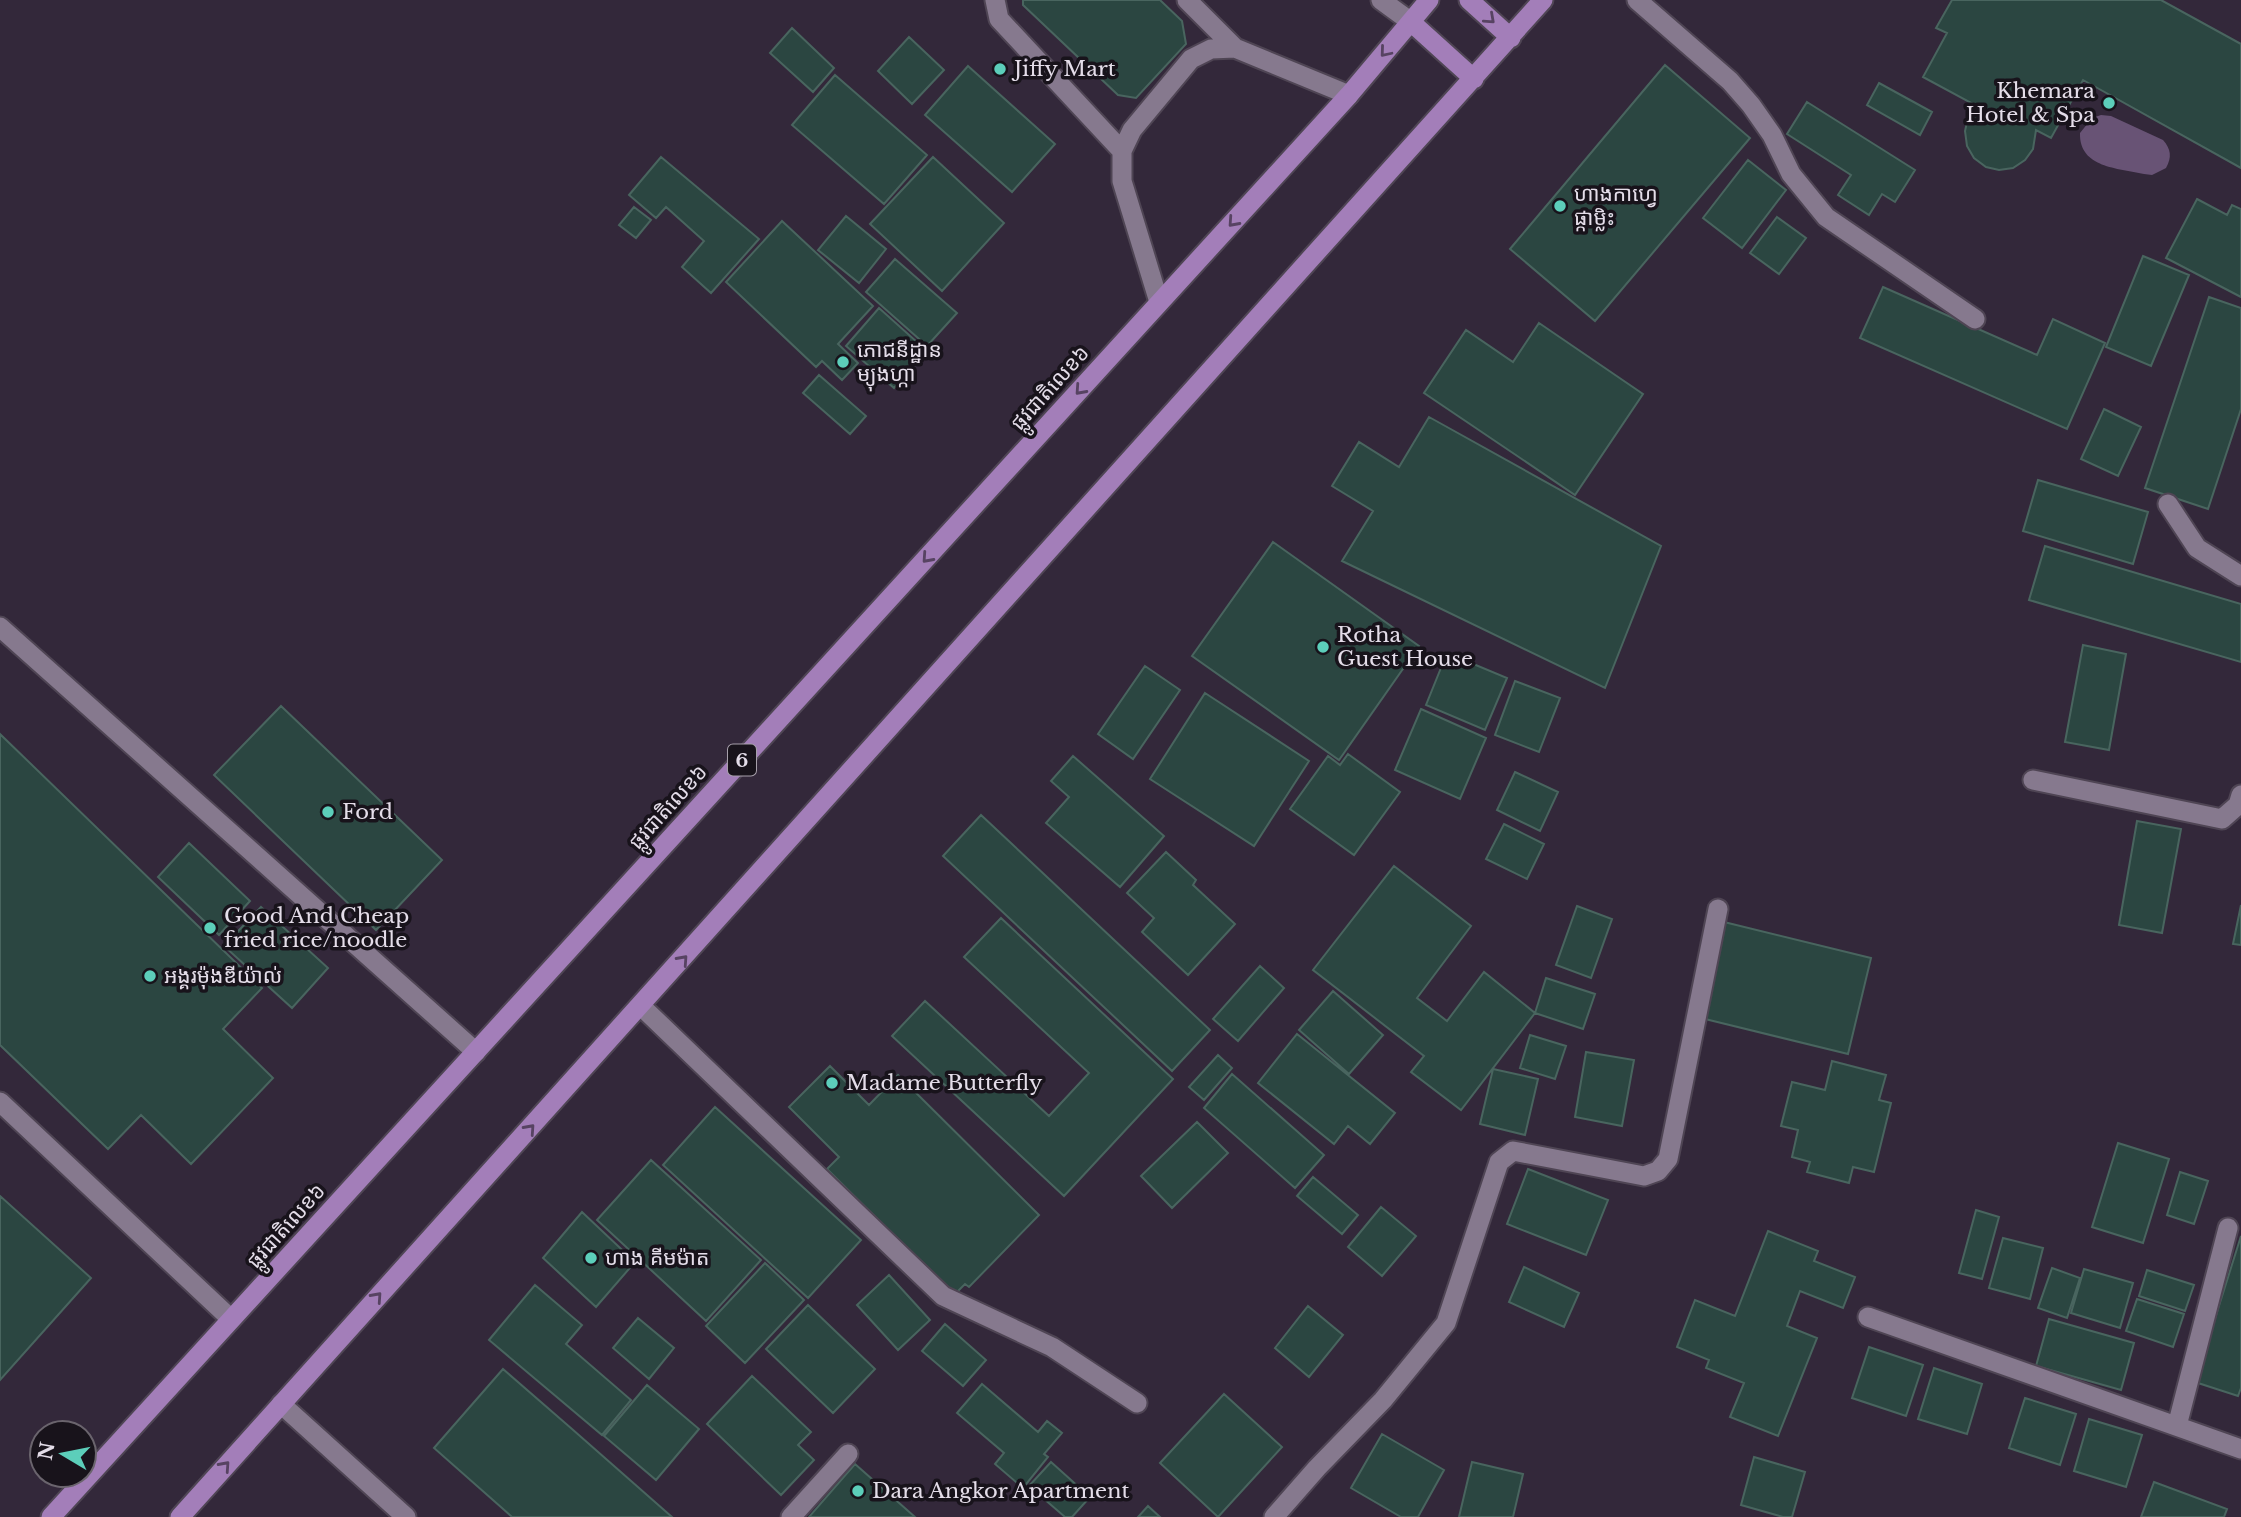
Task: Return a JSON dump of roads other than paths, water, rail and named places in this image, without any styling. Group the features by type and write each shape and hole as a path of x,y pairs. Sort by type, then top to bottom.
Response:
{"main road":[{"name":"ផ្លូវជាតិលេខ៦","path":"51,1517 1349,94 1429,0"},
{"path":"1469,0 1511,38"},
{"path":"180,1517 1544,0"},
{"path":"1410,22 1474,79"}],"street":[{"path":"995,0 999,19 1122,151"},
{"path":"1187,0 1235,48 1349,94"},
{"path":"1381,0 1410,22"},
{"path":"1637,0 1730,82 1751,105 1772,135 1791,174 1826,217 1975,319"},
{"path":"1159,302 1122,181 1122,151 1132,130 1191,59 1211,49 1235,48"},
{"path":"2168,504 2197,548 2241,576"},
{"path":"0,627 476,1052"},
{"path":"2033,780 2222,820 2238,805 2241,795"},
{"path":"1274,1517 1383,1400 1446,1324 1499,1162 1513,1151 1644,1175 1658,1171 1668,1159 1718,909"},
{"path":"641,1006 943,1296 1052,1347 1137,1403"},
{"path":"0,1102 231,1320"},
{"path":"2177,1426 2228,1228"},
{"path":"1868,1317 2241,1449"},
{"path":"281,1404 406,1517"},
{"path":"791,1517 848,1454"}],"place":[{"name":"Jiffy Mart","path":"1000,69"},
{"name":"Khemara Hotel & Spa","path":"2109,103"},
{"name":"ហាងកាហ្វេ ផ្កាម្លិះ","path":"1560,206"},
{"name":"ភោជនីដ្ឋាន ម្យុងហ្កា","path":"843,362"},
{"name":"Rotha Guest House","path":"1323,647"},
{"name":"Ford","path":"328,812"},
{"name":"Good And Cheap fried rice/noodle","path":"210,928"},
{"name":"អង្គរម៉ុងឌីយ៉ាល់","path":"150,976"},
{"name":"Madame Butterfly","path":"832,1083"},
{"name":"ហាង គីមម៉ាត","path":"591,1258"},
{"name":"Dara Angkor Apartment","path":"858,1491"}]}
